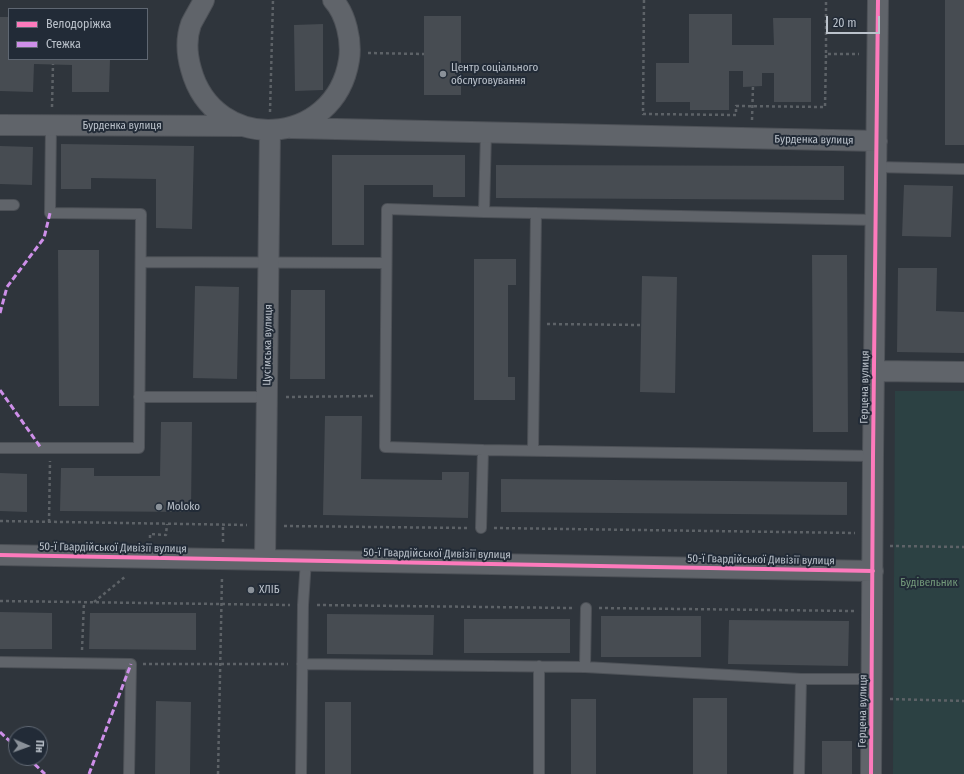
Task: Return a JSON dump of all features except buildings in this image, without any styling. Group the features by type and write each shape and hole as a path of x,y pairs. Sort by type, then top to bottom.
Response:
{"street":[{"path":"204,0 191,25 188,42 188,58 194,83 210,106 225,118 244,126 270,130 291,128 486,132"},
{"path":"291,128 308,121 321,112 336,96 347,70 350,53 348,33 341,12 333,0"},
{"name":"Герцена вулиця","path":"871,774 878,0"},
{"name":"Бурденка вулиця","path":"0,125 244,126"},
{"name":"Цусімська вулиця","path":"265,560 270,130"},
{"name":"Бурденка вулиця","path":"486,132 877,141"},
{"path":"875,371 964,372"},
{"name":"50-ї Гвардійської Дивізії вулиця","path":"0,555 873,571"}],"lane":[{"path":"0,448 139,448 141,214 50,213 51,125"},
{"path":"484,212 486,132"},
{"path":"876,167 964,169"},
{"path":"0,205 14,205"},
{"path":"873,456 533,451 385,447 386,263 387,209 876,220"},
{"path":"533,451 536,212"},
{"path":"141,262 269,261 386,263"},
{"path":"139,397 267,397"},
{"path":"481,528 483,450"},
{"path":"301,774 303,605 306,560"},
{"path":"585,667 586,608"},
{"path":"0,662 131,664 129,774"},
{"path":"302,664 585,667 801,679 872,679"},
{"path":"539,666 539,774"},
{"path":"799,774 801,679"}],"path":[{"path":"270,130 273,0"},
{"path":"644,0 643,114 736,115 736,106 825,107 826,0"},
{"path":"362,53 424,54"},
{"path":"826,54 855,54"},
{"path":"51,125 53,64"},
{"path":"752,138 753,86"},
{"path":"534,324 642,325"},
{"path":"267,397 385,396"},
{"path":"49,522 50,448"},
{"path":"0,521 481,528 873,539 964,547"},
{"path":"150,538 150,534 166,535 167,524"},
{"path":"94,602 149,558"},
{"path":"0,601 873,611"},
{"path":"82,663 84,602"},
{"path":"218,774 221,604"},
{"path":"131,664 302,664"},
{"path":"872,698 964,701"}],"green space":[{"name":"Будівельник","path":"895,391 964,391 964,774 893,774"}],"marked path":[{"path":"0,313 7,287 44,238 50,213"},
{"path":"0,390 41,448"},
{"path":"89,774 131,664"},
{"path":"0,732 8,740"},
{"path":"36,766 45,774"}],"cycle path":[{"path":"871,774 878,0"},
{"path":"0,555 873,571"}],"place":[{"name":"Центр соціального обслуговування","path":"443,74"},
{"name":"Moloko","path":"159,507"},
{"name":"ХЛІБ","path":"251,590"}]}
